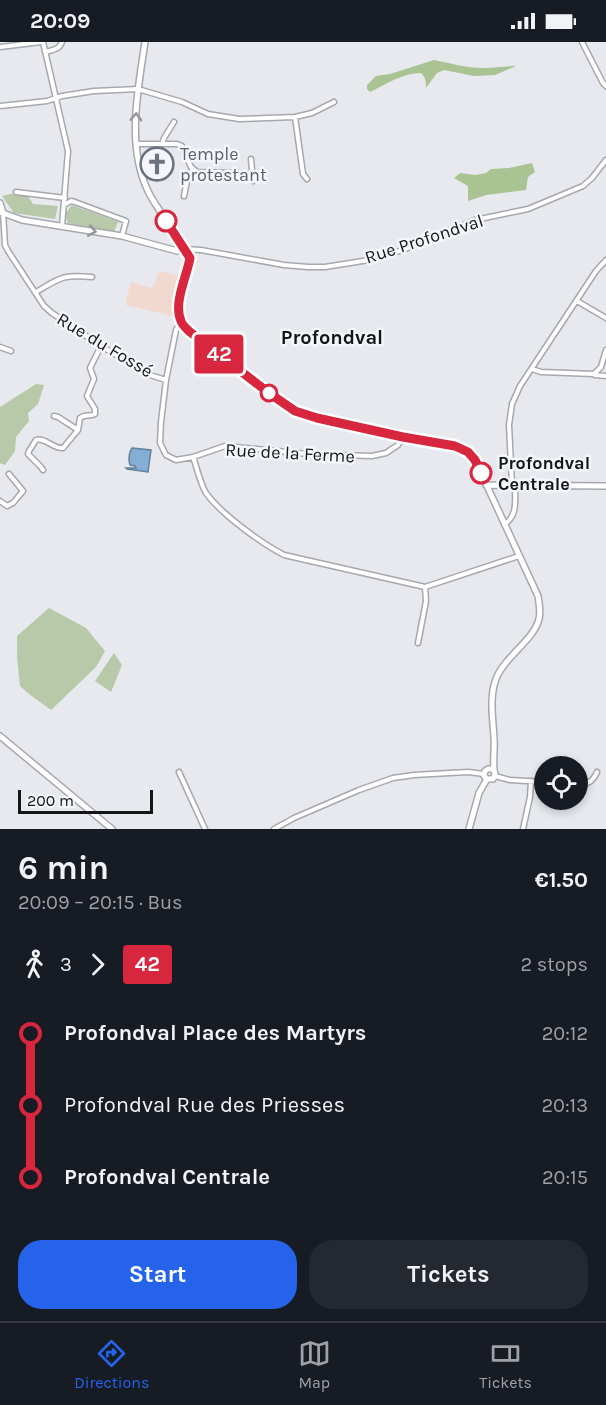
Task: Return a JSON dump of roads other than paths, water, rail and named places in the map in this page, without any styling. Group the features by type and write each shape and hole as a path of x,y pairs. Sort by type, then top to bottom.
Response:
{"street":[{"path":"0,47 42,42 68,151 62,226"},
{"path":"45,52 56,49 62,42"},
{"path":"145,42 138,89 135,144 141,175 148,192 190,258 177,306 181,322 190,332 236,368 295,411 403,437 455,446 468,452 475,460 538,596 540,608 539,619 532,632 500,670 495,681 492,696 495,776"},
{"path":"582,42 606,86"},
{"path":"0,106 47,101 94,91 138,89 212,114 239,118 295,117 312,113 334,102"},
{"path":"295,117 303,174 307,179"},
{"path":"162,144 174,122"},
{"path":"135,144 182,146 193,169 200,173 252,175"},
{"path":"251,159 254,181"},
{"name":"Rue Profondval","path":"184,249 284,265 325,267 390,255 475,220 528,209 583,186 606,160"},
{"path":"184,196 188,176 193,169"},
{"path":"16,192 65,198"},
{"path":"64,206 71,201 126,221 122,236"},
{"path":"0,203 2,213 22,220 122,236 177,251 184,249"},
{"name":"Rue du Fossé","path":"2,213 5,245 44,306 101,346 150,375 166,380"},
{"path":"504,524 513,515 509,425 512,404 520,386 596,271 606,260"},
{"path":"36,292 60,278 92,277"},
{"path":"577,301 606,318"},
{"name":"Rue de la Ferme","path":"181,322 176,330 166,380 160,443 166,455 176,460 225,446 308,454 372,456 386,453 398,445 403,437"},
{"path":"43,470 28,454 36,440 62,449 78,430 80,418 84,415 92,416 95,412 87,396 94,379 90,368 101,346"},
{"path":"0,347 11,351"},
{"path":"594,374 601,367 606,350"},
{"path":"532,369 541,372 606,376"},
{"path":"54,416 78,430"},
{"path":"193,457 204,491 218,508 284,555 425,586 519,556"},
{"path":"0,501 7,506 10,505 23,491 9,474"},
{"path":"486,485 606,486"},
{"path":"418,643 426,601 425,586"},
{"path":"0,735 112,829"},
{"path":"469,829 486,769 493,769"},
{"path":"179,771 205,829"},
{"path":"274,829 359,790 393,778 468,772 493,779 495,776 510,780 534,781"},
{"path":"588,783 597,772"},
{"path":"523,829 531,781"}],"water":[{"path":"132,448 151,450 148,472 126,468 136,468 129,463"}],"place":[{"name":"Temple protestant","path":"157,164"},
{"name":"Profondval Centrale","path":"481,473"}],"district":[{"name":"Profondval","path":"332,337"}]}
